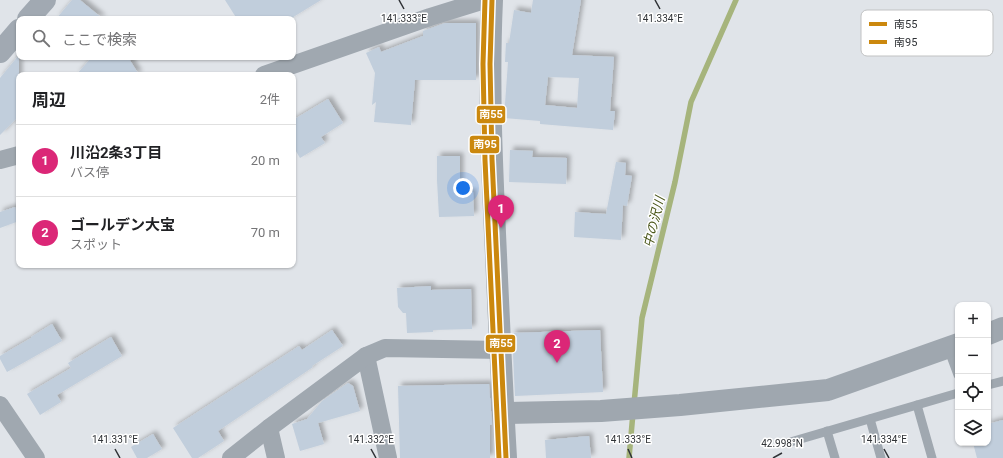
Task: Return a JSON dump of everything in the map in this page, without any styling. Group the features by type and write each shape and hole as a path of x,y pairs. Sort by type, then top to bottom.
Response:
{"main road":[{"path":"31,16 45,0"},
{"path":"0,52 16,33"}],"street":[{"path":"273,72 430,17 485,0"},
{"path":"492,0 492,139 506,458"},
{"path":"0,160 16,156"},
{"path":"991,333 1003,328"},
{"path":"503,413 601,411 680,405 828,390 953,346"},
{"path":"231,458 366,356 385,348 501,350"},
{"path":"366,356 388,458"},
{"path":"0,405 36,458"},
{"path":"269,428 276,458"}],"lane":[{"path":"953,346 958,374"},
{"path":"991,384 1003,381"},
{"path":"787,443 955,394"},
{"path":"917,405 932,458"},
{"path":"870,419 881,458"},
{"path":"827,431 835,458"}],"building":[{"path":"72,0 80,0 99,16 59,16"},
{"path":"225,0 321,0 295,16 235,16"},
{"path":"533,0 581,0 572,55 614,57 610,111 615,111 613,130 540,124 540,121 504,118 508,62 505,62 506,43 509,43 514,10 531,13","holes":["548,77 579,78 577,108 545,105"]},
{"path":"445,23 476,23 476,80 415,80 411,125 374,122 376,102 372,105 375,73 366,53 379,47 381,52 423,36 423,31"},
{"path":"16,59 16,60 19,60 19,72 16,72 16,119 0,135 0,78"},
{"path":"89,60 130,60 137,72 79,72"},
{"path":"328,99 343,123 321,137 325,143 300,158 296,151 296,118"},
{"path":"510,150 533,151 532,157 567,158 566,184 509,182"},
{"path":"437,156 460,156 460,192 473,192 474,216 439,217"},
{"path":"616,162 626,163 625,175 632,176 627,206 623,205 621,240 574,237 575,212 606,214"},
{"path":"15,207 16,222 0,228 0,212"},
{"path":"431,286 431,290 471,289 472,329 433,330 433,332 407,333 406,313 403,313 398,307 397,288"},
{"path":"52,324 62,341 7,372 0,359 0,356"},
{"path":"332,330 343,346 218,431 224,441 198,458 192,458 173,428 299,346 302,350"},
{"path":"600,330 603,392 515,396 512,333"},
{"path":"111,337 122,356 57,395 61,402 40,415 27,394 71,368 68,363"},
{"path":"348,383 353,386 360,411 318,423 324,444 300,451 292,424 307,419 322,401"},
{"path":"489,384 492,424 490,425 490,458 400,458 398,386"},
{"path":"1003,420 1003,458 977,458 974,446 991,446 991,423"},
{"path":"153,434 162,449 147,458 137,458 131,447"},
{"path":"589,436 591,458 546,458 545,440"}],"waterway":[{"name":"中の沢川","path":"634,404 642,318 675,182 691,102 736,0"},
{"name":"中の沢川","path":"629,458 633,413"}],"transit line":[{"name":"南95","path":"485,0 483,64 485,160 499,458"},
{"name":"南55","path":"492,0 490,64 492,159 506,458"}],"place":[{"name":"川沿2条3丁目","path":"501,228"},
{"name":"ゴールデン大宝","path":"557,363"}]}
